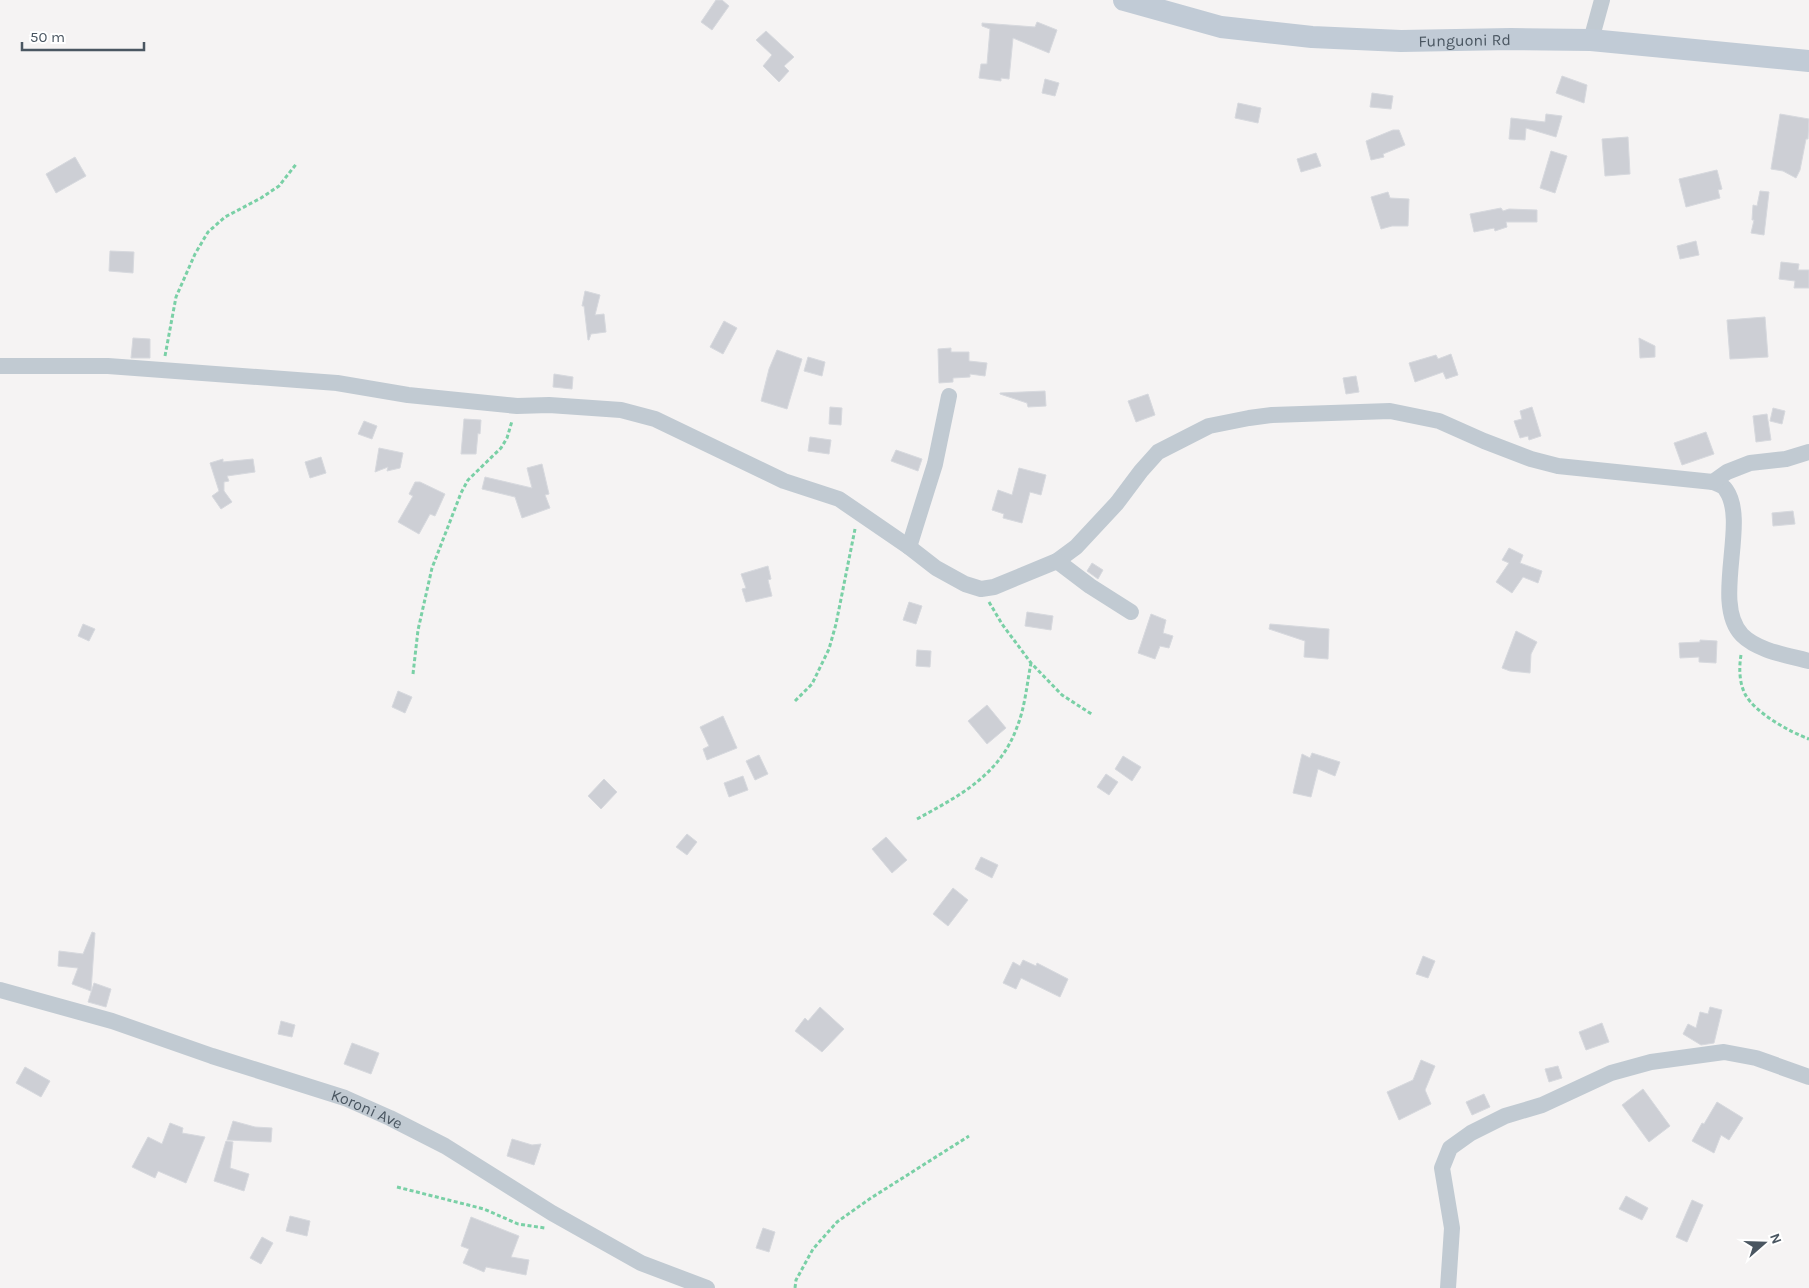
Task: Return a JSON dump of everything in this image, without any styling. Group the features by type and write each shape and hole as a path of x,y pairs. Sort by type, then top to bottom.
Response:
{"street":[{"name":"Funguoni Rd","path":"1124,0 1221,27 1312,37 1401,41 1591,40 1809,61"},
{"path":"1591,40 1602,0"},
{"path":"0,366 108,366 337,383 408,395 517,406 549,405 621,410 654,419 784,481 839,499 936,568 965,584 981,589 994,587 1057,561 1090,534 1158,452 1209,426 1265,416 1390,411 1439,421 1531,459 1558,466 1714,482 1726,488 1733,504 1730,608 1734,624 1744,637 1757,645 1780,654 1809,661"},
{"path":"909,547 935,464 949,396"},
{"path":"1714,482 1728,472 1750,463 1786,459 1809,452"},
{"path":"1057,561 1096,590 1131,612"},
{"name":"Koroni Ave","path":"0,990 112,1021 212,1056 345,1098 445,1146 573,1225 641,1263 707,1288"},
{"path":"1448,1288 1452,1228 1442,1168 1450,1148 1471,1133 1505,1116 1542,1105 1611,1073 1660,1060 1724,1052 1756,1058 1809,1077"}],"path":[{"path":"162,371 176,297 195,254 208,232 225,217 279,186 297,163"},
{"path":"413,674 418,630 432,568 460,493 468,480 501,448 507,438 517,406"},
{"path":"795,701 812,684 829,649 836,624 858,511"},
{"path":"981,589 1002,624 1031,663 1062,695 1093,716"},
{"path":"1744,637 1739,666 1746,694 1756,707 1774,721 1809,740"},
{"path":"917,819 964,792 992,768 1008,748 1018,726 1031,663"},
{"path":"795,1288 796,1280 813,1249 837,1222 871,1198 969,1136"},
{"path":"396,1187 484,1209 518,1224 547,1229 573,1225"}],"building":[{"path":"716,0 722,0 729,6 712,30 701,22"},
{"path":"1037,22 1057,30 1049,53 1013,38 1009,79 1001,78 1001,81 979,78 981,64 987,64 990,29 982,26 982,23 1035,27"},
{"path":"766,31 794,57 784,66 789,71 779,82 763,66 772,55 756,40"},
{"path":"1562,76 1587,85 1584,103 1556,93"},
{"path":"1045,79 1059,83 1055,96 1042,93"},
{"path":"1372,93 1393,96 1391,109 1370,107"},
{"path":"1238,103 1261,108 1258,123 1235,118"},
{"path":"1546,114 1562,116 1556,137 1526,128 1525,140 1509,139 1511,118 1545,122"},
{"path":"1780,114 1809,119 1808,139 1806,139 1800,170 1796,178 1783,171 1771,169"},
{"path":"1393,130 1399,130 1405,145 1383,154 1384,157 1371,160 1366,141"},
{"path":"1628,137 1630,174 1605,176 1602,139"},
{"path":"1551,151 1567,156 1555,193 1540,188"},
{"path":"1316,153 1321,166 1301,172 1297,159"},
{"path":"75,157 86,176 56,193 46,174"},
{"path":"1717,170 1722,189 1718,190 1720,198 1686,207 1679,179"},
{"path":"1760,191 1769,192 1764,235 1751,233 1754,220 1752,220 1753,205 1757,206"},
{"path":"1388,192 1390,198 1409,199 1408,226 1392,226 1381,229 1371,197"},
{"path":"1501,208 1503,211 1509,209 1537,210 1537,222 1506,222 1507,227 1495,231 1494,228 1474,232 1470,214"},
{"path":"1696,241 1699,255 1680,259 1677,246"},
{"path":"110,251 134,252 133,273 109,271"},
{"path":"1781,262 1799,264 1798,270 1809,270 1809,288 1794,288 1795,281 1779,279"},
{"path":"585,291 600,295 595,315 604,314 606,332 591,334 589,340 584,306 582,306"},
{"path":"1765,317 1768,357 1730,359 1727,320"},
{"path":"724,321 737,328 723,354 710,347"},
{"path":"133,338 150,339 150,358 131,358"},
{"path":"1639,338 1655,346 1655,357 1640,358"},
{"path":"951,348 951,352 969,352 969,361 987,363 985,376 970,374 970,377 953,378 953,382 939,383 938,349"},
{"path":"777,350 802,359 787,409 761,401 769,369"},
{"path":"1451,354 1458,375 1446,379 1443,372 1415,382 1409,363 1436,355 1438,359"},
{"path":"808,357 825,362 822,376 804,371"},
{"path":"554,374 573,377 572,389 553,387"},
{"path":"1356,376 1359,392 1346,394 1343,378"},
{"path":"1045,391 1046,406 1028,407 1027,403 1000,394 1000,393"},
{"path":"1148,394 1155,415 1136,422 1128,401"},
{"path":"830,407 842,408 841,425 829,424"},
{"path":"1532,407 1541,436 1529,440 1528,436 1520,438 1514,421 1522,419 1520,411"},
{"path":"1773,408 1785,411 1782,424 1770,421"},
{"path":"1767,414 1771,440 1756,442 1753,416"},
{"path":"464,419 481,420 476,454 461,454"},
{"path":"364,421 377,426 372,439 358,434"},
{"path":"1706,432 1714,454 1682,465 1674,443"},
{"path":"810,437 831,440 829,454 808,451"},
{"path":"379,448 403,453 400,468 387,471 388,467 375,472"},
{"path":"896,450 922,459 918,471 891,461"},
{"path":"321,457 326,473 310,478 305,462"},
{"path":"223,459 223,462 253,459 255,472 227,476 229,481 224,482 224,491 232,502 221,509 212,496 219,491 210,463"},
{"path":"542,464 549,494 545,495 550,508 522,518 515,497 482,489 485,477 532,488 527,468"},
{"path":"1019,468 1046,475 1041,495 1030,492 1022,523 1003,518 1004,514 992,510 998,490 1012,495"},
{"path":"415,482 420,482 445,494 435,516 430,514 419,534 398,522 413,496 409,494"},
{"path":"1793,511 1795,524 1773,526 1772,513"},
{"path":"1509,548 1523,555 1520,563 1542,571 1538,583 1523,577 1512,593 1496,582 1509,563 1502,560"},
{"path":"1092,563 1103,570 1098,579 1087,571"},
{"path":"768,566 771,579 768,580 772,596 746,602 742,589 746,588 741,574"},
{"path":"909,602 922,606 916,624 903,620"},
{"path":"1027,612 1053,616 1051,630 1025,626"},
{"path":"1151,614 1166,620 1163,633 1173,636 1169,648 1160,646 1155,659 1138,653"},
{"path":"83,624 95,629 89,641 78,636"},
{"path":"1270,624 1329,629 1328,659 1304,657 1305,641 1269,629"},
{"path":"1516,631 1537,642 1531,654 1530,673 1510,671 1502,668"},
{"path":"1700,640 1717,641 1716,663 1699,662 1699,657 1680,658 1679,643 1700,642"},
{"path":"917,650 931,651 930,667 916,666"},
{"path":"398,691 412,697 405,713 392,707"},
{"path":"987,705 1006,728 987,744 968,721"},
{"path":"723,716 737,748 707,760 703,749 709,746 700,727"},
{"path":"1312,753 1340,762 1335,776 1318,769 1311,797 1293,793 1302,754 1310,758"},
{"path":"759,755 768,774 755,780 746,761"},
{"path":"1123,756 1141,767 1132,781 1115,769"},
{"path":"1106,774 1118,782 1109,795 1097,787"},
{"path":"743,776 748,790 729,797 724,783"},
{"path":"604,779 617,792 601,809 588,796"},
{"path":"687,834 697,842 687,855 676,847"},
{"path":"886,837 907,860 892,873 872,849"},
{"path":"981,857 998,865 992,878 975,869"},
{"path":"953,888 968,900 948,926 933,914"},
{"path":"92,932 95,933 91,991 72,984 78,968 58,966 59,951 83,954"},
{"path":"1423,956 1435,961 1428,978 1416,974"},
{"path":"1023,960 1036,966 1037,963 1068,979 1060,997 1021,978 1016,989 1003,983 1013,962 1020,966"},
{"path":"94,983 111,989 106,1007 88,1002"},
{"path":"820,1007 844,1029 822,1052 795,1031 805,1018 808,1021"},
{"path":"1710,1007 1722,1010 1714,1043 1701,1045 1683,1034 1688,1024 1696,1028 1700,1012 1708,1014"},
{"path":"281,1021 295,1025 292,1037 278,1034"},
{"path":"1602,1023 1609,1042 1586,1050 1579,1032"},
{"path":"352,1043 379,1053 371,1074 344,1064"},
{"path":"1421,1060 1435,1066 1425,1090 1431,1104 1399,1120 1387,1092 1413,1080"},
{"path":"1558,1066 1562,1078 1549,1082 1545,1069"},
{"path":"25,1067 50,1081 41,1097 16,1083"},
{"path":"1643,1089 1670,1126 1649,1142 1622,1105"},
{"path":"1484,1094 1490,1107 1472,1115 1466,1102"},
{"path":"1717,1102 1743,1118 1729,1140 1721,1135 1714,1153 1692,1141"},
{"path":"233,1121 255,1127 272,1128 271,1142 227,1140"},
{"path":"170,1123 183,1128 182,1133 205,1137 186,1183 158,1171 155,1178 132,1167 148,1137 162,1144"},
{"path":"512,1139 532,1145 541,1144 534,1165 507,1156"},
{"path":"226,1141 233,1142 230,1168 249,1174 244,1191 214,1181"},
{"path":"1626,1196 1648,1208 1642,1220 1619,1209"},
{"path":"1692,1200 1703,1205 1687,1242 1676,1237"},
{"path":"290,1216 310,1221 307,1236 286,1231"},
{"path":"471,1217 519,1236 511,1257 529,1260 526,1275 486,1267 484,1272 463,1263 469,1249 461,1246"},
{"path":"763,1228 775,1232 769,1252 756,1248"},
{"path":"262,1237 273,1243 261,1264 250,1258"}]}
